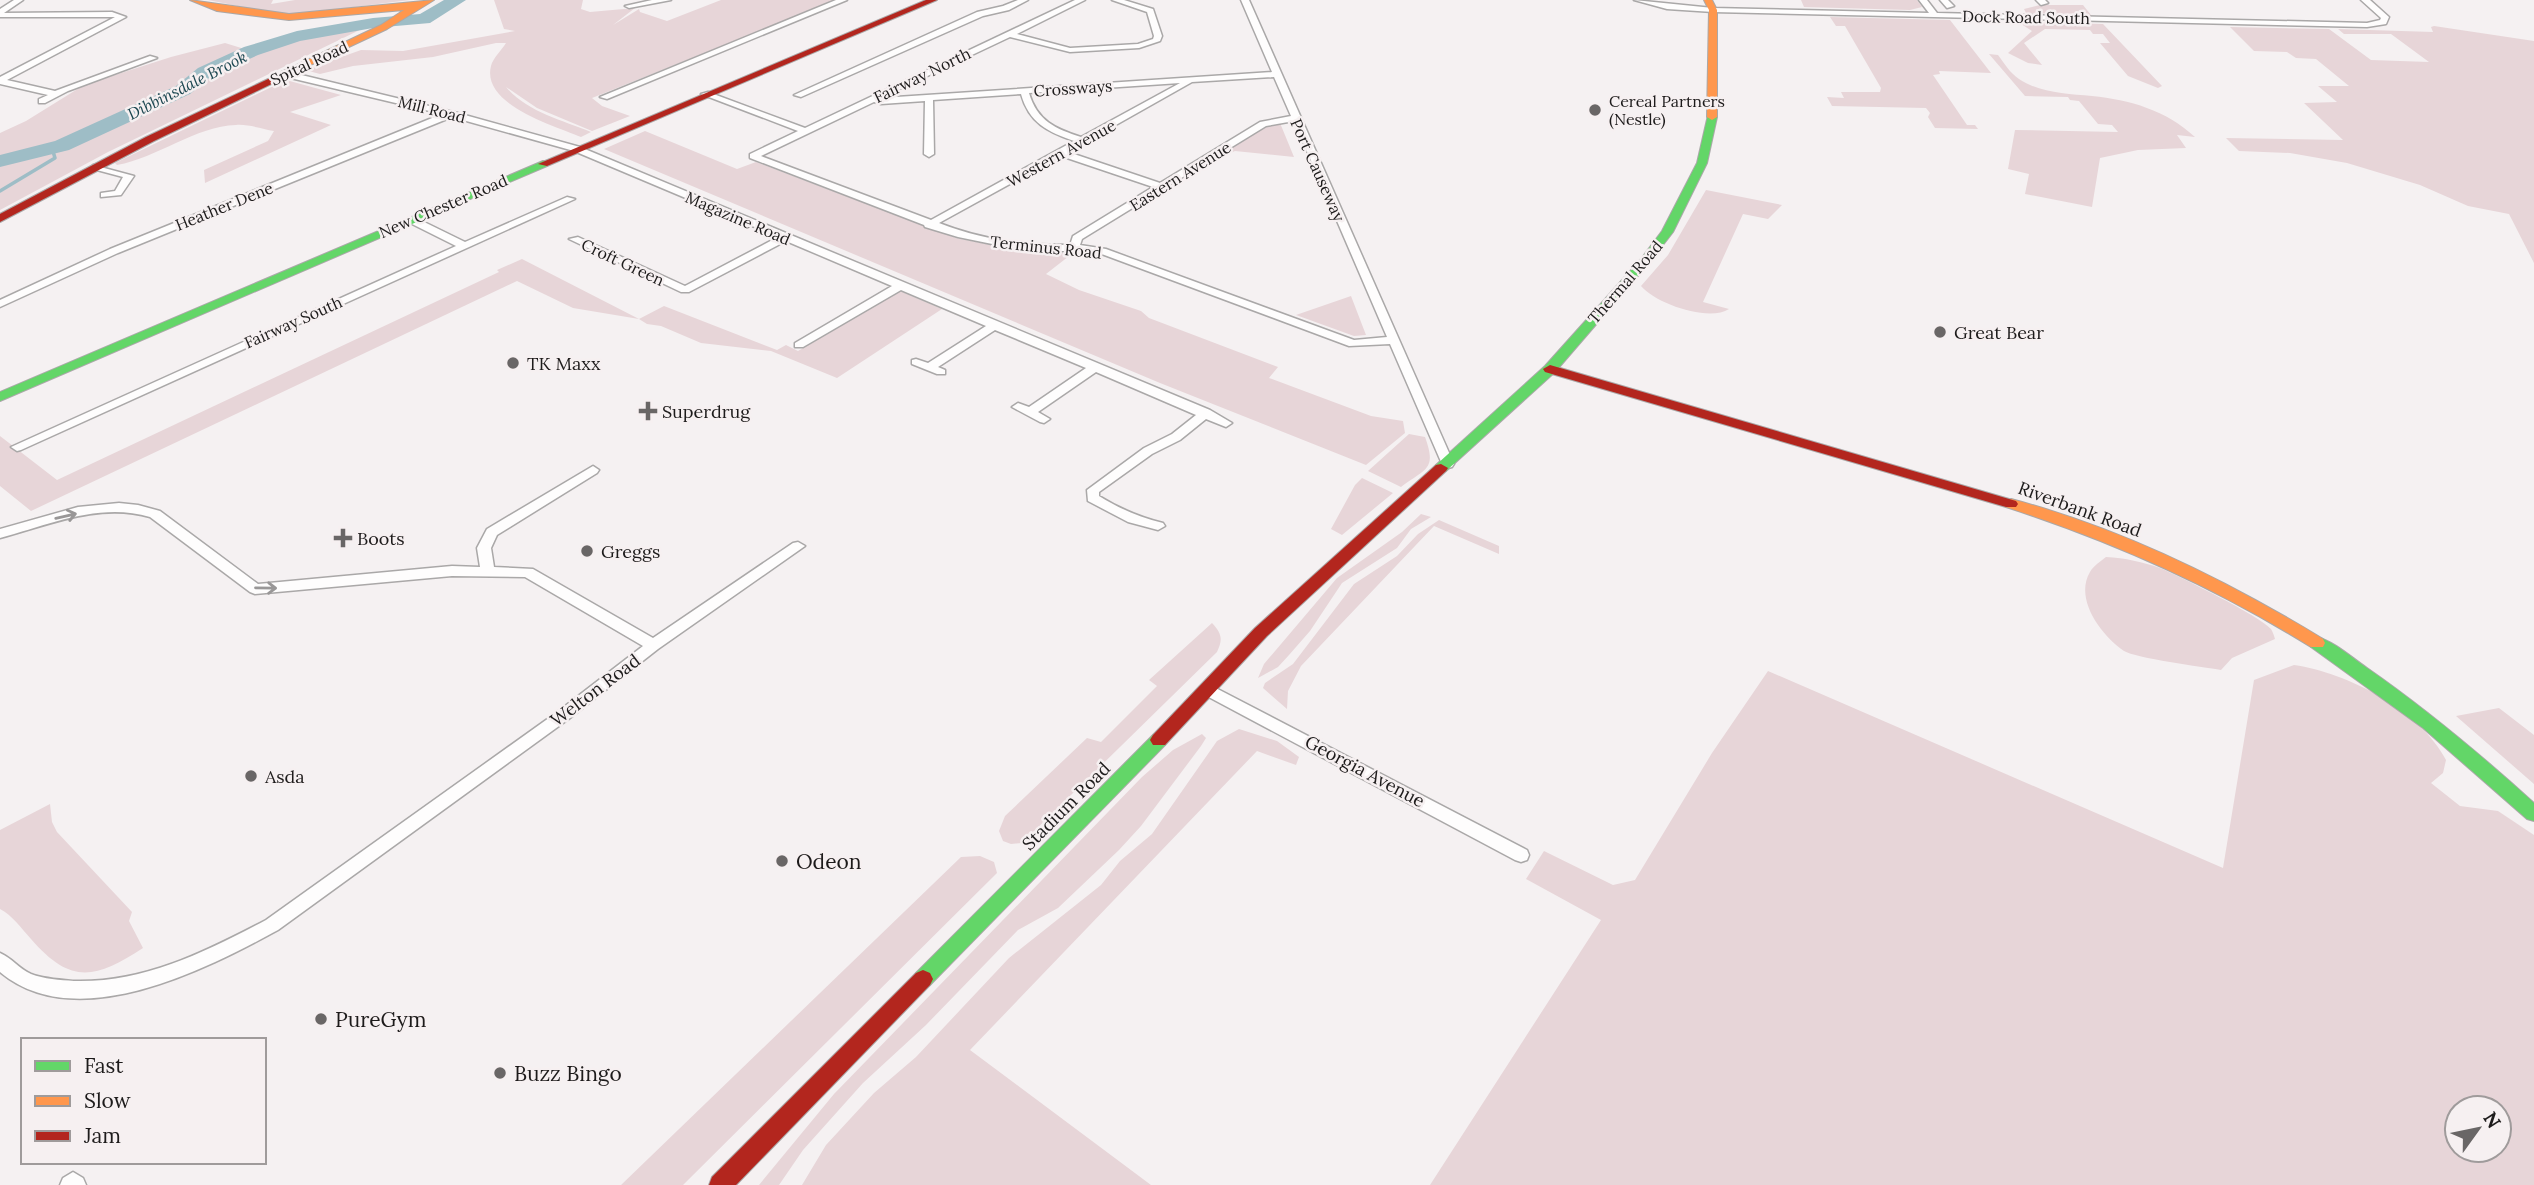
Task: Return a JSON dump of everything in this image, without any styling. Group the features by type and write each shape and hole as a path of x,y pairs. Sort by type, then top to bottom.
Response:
{"main road":[{"name":"Spital Road","path":"194,0 217,8 281,17 423,3"},
{"name":"New Chester Road","path":"887,17 921,0"},
{"name":"New Chester Road","path":"0,397 641,121 933,0"},
{"name":"Spital Road","path":"0,219 96,167 384,27 423,3"},
{"name":"Thermal Road","path":"1451,460 1550,369 1645,261 1667,232 1702,163 1712,120 1711,5"},
{"name":"Riverbank Road","path":"1550,369 1999,500 2149,554 2245,602 2336,655 2421,713 2534,814"},
{"name":"Stadium Road","path":"720,1185 1208,690 1261,632 1451,460"}],"street":[{"path":"0,14 19,0"},
{"path":"629,6 646,7 667,0"},
{"path":"604,97 843,0"},
{"path":"798,95 980,14 1006,8 1024,0"},
{"name":"Fairway North","path":"764,151 1081,0"},
{"path":"1009,33 1066,50 1139,46 1156,41 1158,36 1150,11 1116,0"},
{"name":"Port Causeway","path":"1245,0 1439,446 1451,460"},
{"name":"Dock Road South","path":"1638,0 1667,7 1711,5 1935,15 2354,24 2383,22 2385,17 2365,0"},
{"path":"1923,0 1935,15"},
{"path":"0,14 100,14 122,17 0,81"},
{"path":"42,101 153,58"},
{"name":"Mill Road","path":"285,74 451,114 577,149"},
{"name":"Crossways","path":"871,99 881,101 1276,74"},
{"name":"Western Avenue","path":"929,225 1193,79"},
{"path":"0,81 57,94"},
{"path":"1024,91 1028,110 1041,124 1083,141"},
{"path":"705,94 805,131"},
{"path":"929,98 929,154"},
{"name":"Heather Dene","path":"0,304 114,251 451,114"},
{"name":"Eastern Avenue","path":"1074,249 1077,238 1263,124 1296,118"},
{"name":"Magazine Road","path":"577,149 1226,423"},
{"name":"Terminus Road","path":"764,151 753,156 958,234 1013,246 1102,251 1353,344 1392,340"},
{"path":"1062,153 1161,187"},
{"path":"96,167 129,176 118,193 104,195"},
{"name":"Fairway South","path":"17,447 570,199"},
{"path":"412,220 464,246"},
{"name":"Croft Green","path":"574,239 685,290 784,238"},
{"path":"791,333 803,342 899,286"},
{"path":"929,367 995,325"},
{"path":"916,362 941,372"},
{"path":"1030,412 1096,367"},
{"path":"1018,407 1044,419"},
{"path":"1158,526 1148,525 1102,504 1093,498 1093,490 1148,451 1176,437 1206,413"},
{"path":"488,573 484,548 492,532 593,470"},
{"name":"Welton Road","path":"0,534 87,511 132,507 155,514 254,589 452,571 528,572 653,645 554,722 272,925 221,953 168,975 112,988 72,990 29,982 0,961"},
{"path":"653,645 798,546"},
{"name":"Georgia Avenue","path":"1208,690 1521,855"},
{"path":"70,1185 74,1182 76,1185"}],"shaded area":[{"path":"208,0 273,0 271,4 295,0 410,0 298,14 272,13"},
{"path":"494,0 583,0 581,9 590,12 635,8 613,25 639,9 640,12 667,21 721,0 837,0 592,98 602,106 630,116 592,131 537,108 506,87 514,96 534,109 591,132 581,137 522,112 497,92 491,80 491,66 506,43 433,57 353,66 320,74 305,70 361,50 403,51 515,31 504,29"},
{"path":"1801,0 1917,0 1922,7 1910,10 1804,7"},
{"path":"2040,5 2083,5 2091,15 2026,13 2024,9"},
{"path":"1830,17 1950,20 1991,73 1939,71 1940,74 1933,75 1967,125 1975,125 1978,129 1935,128 1926,108 1832,106 1827,97 1844,98 1841,92 1880,92 1881,88 1845,26 1836,26"},
{"path":"2018,22 2103,24 2162,86 2158,88 2128,76 2100,43 2110,43 2103,34 2093,34 2090,30 2045,29 2024,43 2042,65 2028,63 2008,53 2032,31"},
{"path":"370,25 108,152 0,210 0,133 26,121 84,85 225,43 251,51 297,36"},
{"path":"2230,27 2329,29 2371,60 2429,62 2391,34 2344,34 2338,29 2433,32 2431,27 2534,41 2534,263 2509,214 2468,206 2420,185 2347,163 2290,153 2239,151 2226,138 2343,140 2304,103 2337,102 2318,86 2349,86 2316,59 2296,58 2287,52 2254,51"},
{"path":"1989,54 1998,55 2016,77 2027,84 2054,92 2106,98 2147,108 2172,120 2195,137 2177,135 2186,148 2138,150 2100,158 2092,207 2025,194 2029,174 2008,169 2015,130 2118,132 2112,125 2098,124 2079,101 2070,100 2068,97 2025,96"},
{"path":"286,80 341,95 290,112 331,125 205,183 204,170 268,141 274,131 245,125 221,127 191,136 147,156 117,165 115,163"},
{"path":"1280,123 1294,157 1235,151 1222,154 1271,124"},
{"path":"645,131 737,169 756,162 956,238 1026,252 1073,253 1046,274 1079,290 1141,311 1149,318 1278,367 1269,378 1371,416 1403,421 1405,433 1366,465 1160,383 604,149"},
{"path":"1706,190 1782,205 1768,219 1743,214 1703,302 1729,309 1709,313 1670,305 1641,286 1668,255"},
{"path":"522,259 639,319 573,308 517,281 31,511 0,486 0,436 57,480"},
{"path":"900,291 942,309 837,378 771,351 701,343 639,319 664,306 777,350 786,345 798,351"},
{"path":"1351,296 1366,335 1354,336 1296,315"},
{"path":"1409,434 1425,437 1430,456 1423,472 1401,487 1368,471"},
{"path":"1362,478 1393,493 1342,535 1331,529 1355,485"},
{"path":"1421,514 1431,517 1411,529 1397,548 1342,583 1310,631 1289,655 1278,667 1258,678 1264,664 1337,578 1402,532"},
{"path":"1439,520 1499,546 1499,554 1434,526 1301,666 1288,691 1287,709 1263,688 1265,683 1293,664 1354,584 1397,556 1418,534"},
{"path":"2106,557 2147,564 2184,579 2264,623 2271,629 2275,639 2232,658 2221,670 2124,651 2107,636 2092,616 2085,593 2090,572"},
{"path":"1212,623 1220,637 1217,652 1022,843 1011,844 1003,841 999,831 1005,816 1087,738 1101,742 1157,686 1149,680"},
{"path":"2294,665 2315,669 2359,685 2401,710 2419,725 2446,760 2443,773 2431,783 2460,806 2498,811 2534,835 2534,1185 1430,1185 1601,920 1526,879 1544,851 1613,885 1635,880 1712,753 1768,671 2223,868 2254,680"},
{"path":"2499,708 2534,735 2534,784 2456,716"},
{"path":"1239,729 1277,741 1299,757 1296,765 1257,751 970,1050 1151,1185 802,1185 826,1145 874,1093 916,1057 1009,958 1101,885 1120,861 1152,834 1217,741"},
{"path":"1202,734 1206,738 1201,746 1141,826 1119,850 1058,908 1018,930 926,1025 863,1083 803,1150 779,1185 759,1185 834,1094 1142,777 1173,750"},
{"path":"50,804 52,822 57,832 132,912 129,921 143,948 97,971 71,970 59,964 45,954 13,919 0,909 0,830"},
{"path":"980,856 994,862 997,873 683,1185 621,1185 961,857"}],"waterway":[{"name":"Dibbinsdale Brook","path":"0,161 62,146 183,90 205,72 251,51 297,36 373,23 424,19 457,0"},
{"path":"0,191 55,158 52,148"}],"traffic: fast":[{"path":"1441,468 1550,369 1645,261 1667,232 1702,163 1712,117"},
{"path":"0,397 543,164"},
{"path":"2317,643 2429,723 2534,814"},
{"path":"923,979 1159,740"}],"traffic: slow":[{"path":"194,0 217,8 289,17 415,6 430,0"},
{"path":"1708,0 1713,10 1712,117"},
{"path":"285,74 384,27 415,6"},
{"path":"2011,504 2091,531 2168,563 2244,600 2317,643"}],"traffic: jam":[{"path":"543,164 933,0"},
{"path":"0,219 150,139 285,74"},
{"path":"1550,369 2011,504"},
{"path":"1159,740 1261,632 1441,468"},
{"path":"720,1185 923,979"}],"place":[{"name":"Cereal Partners (Nestle)","path":"1595,110"},
{"name":"Great Bear","path":"1940,332"},
{"name":"TK Maxx","path":"513,363"},
{"name":"Superdrug","path":"648,411"},
{"name":"Boots","path":"343,538"},
{"name":"Greggs","path":"587,551"},
{"name":"Asda","path":"251,776"},
{"name":"Odeon","path":"782,861"},
{"name":"PureGym","path":"321,1019"},
{"name":"Buzz Bingo","path":"500,1073"}]}
